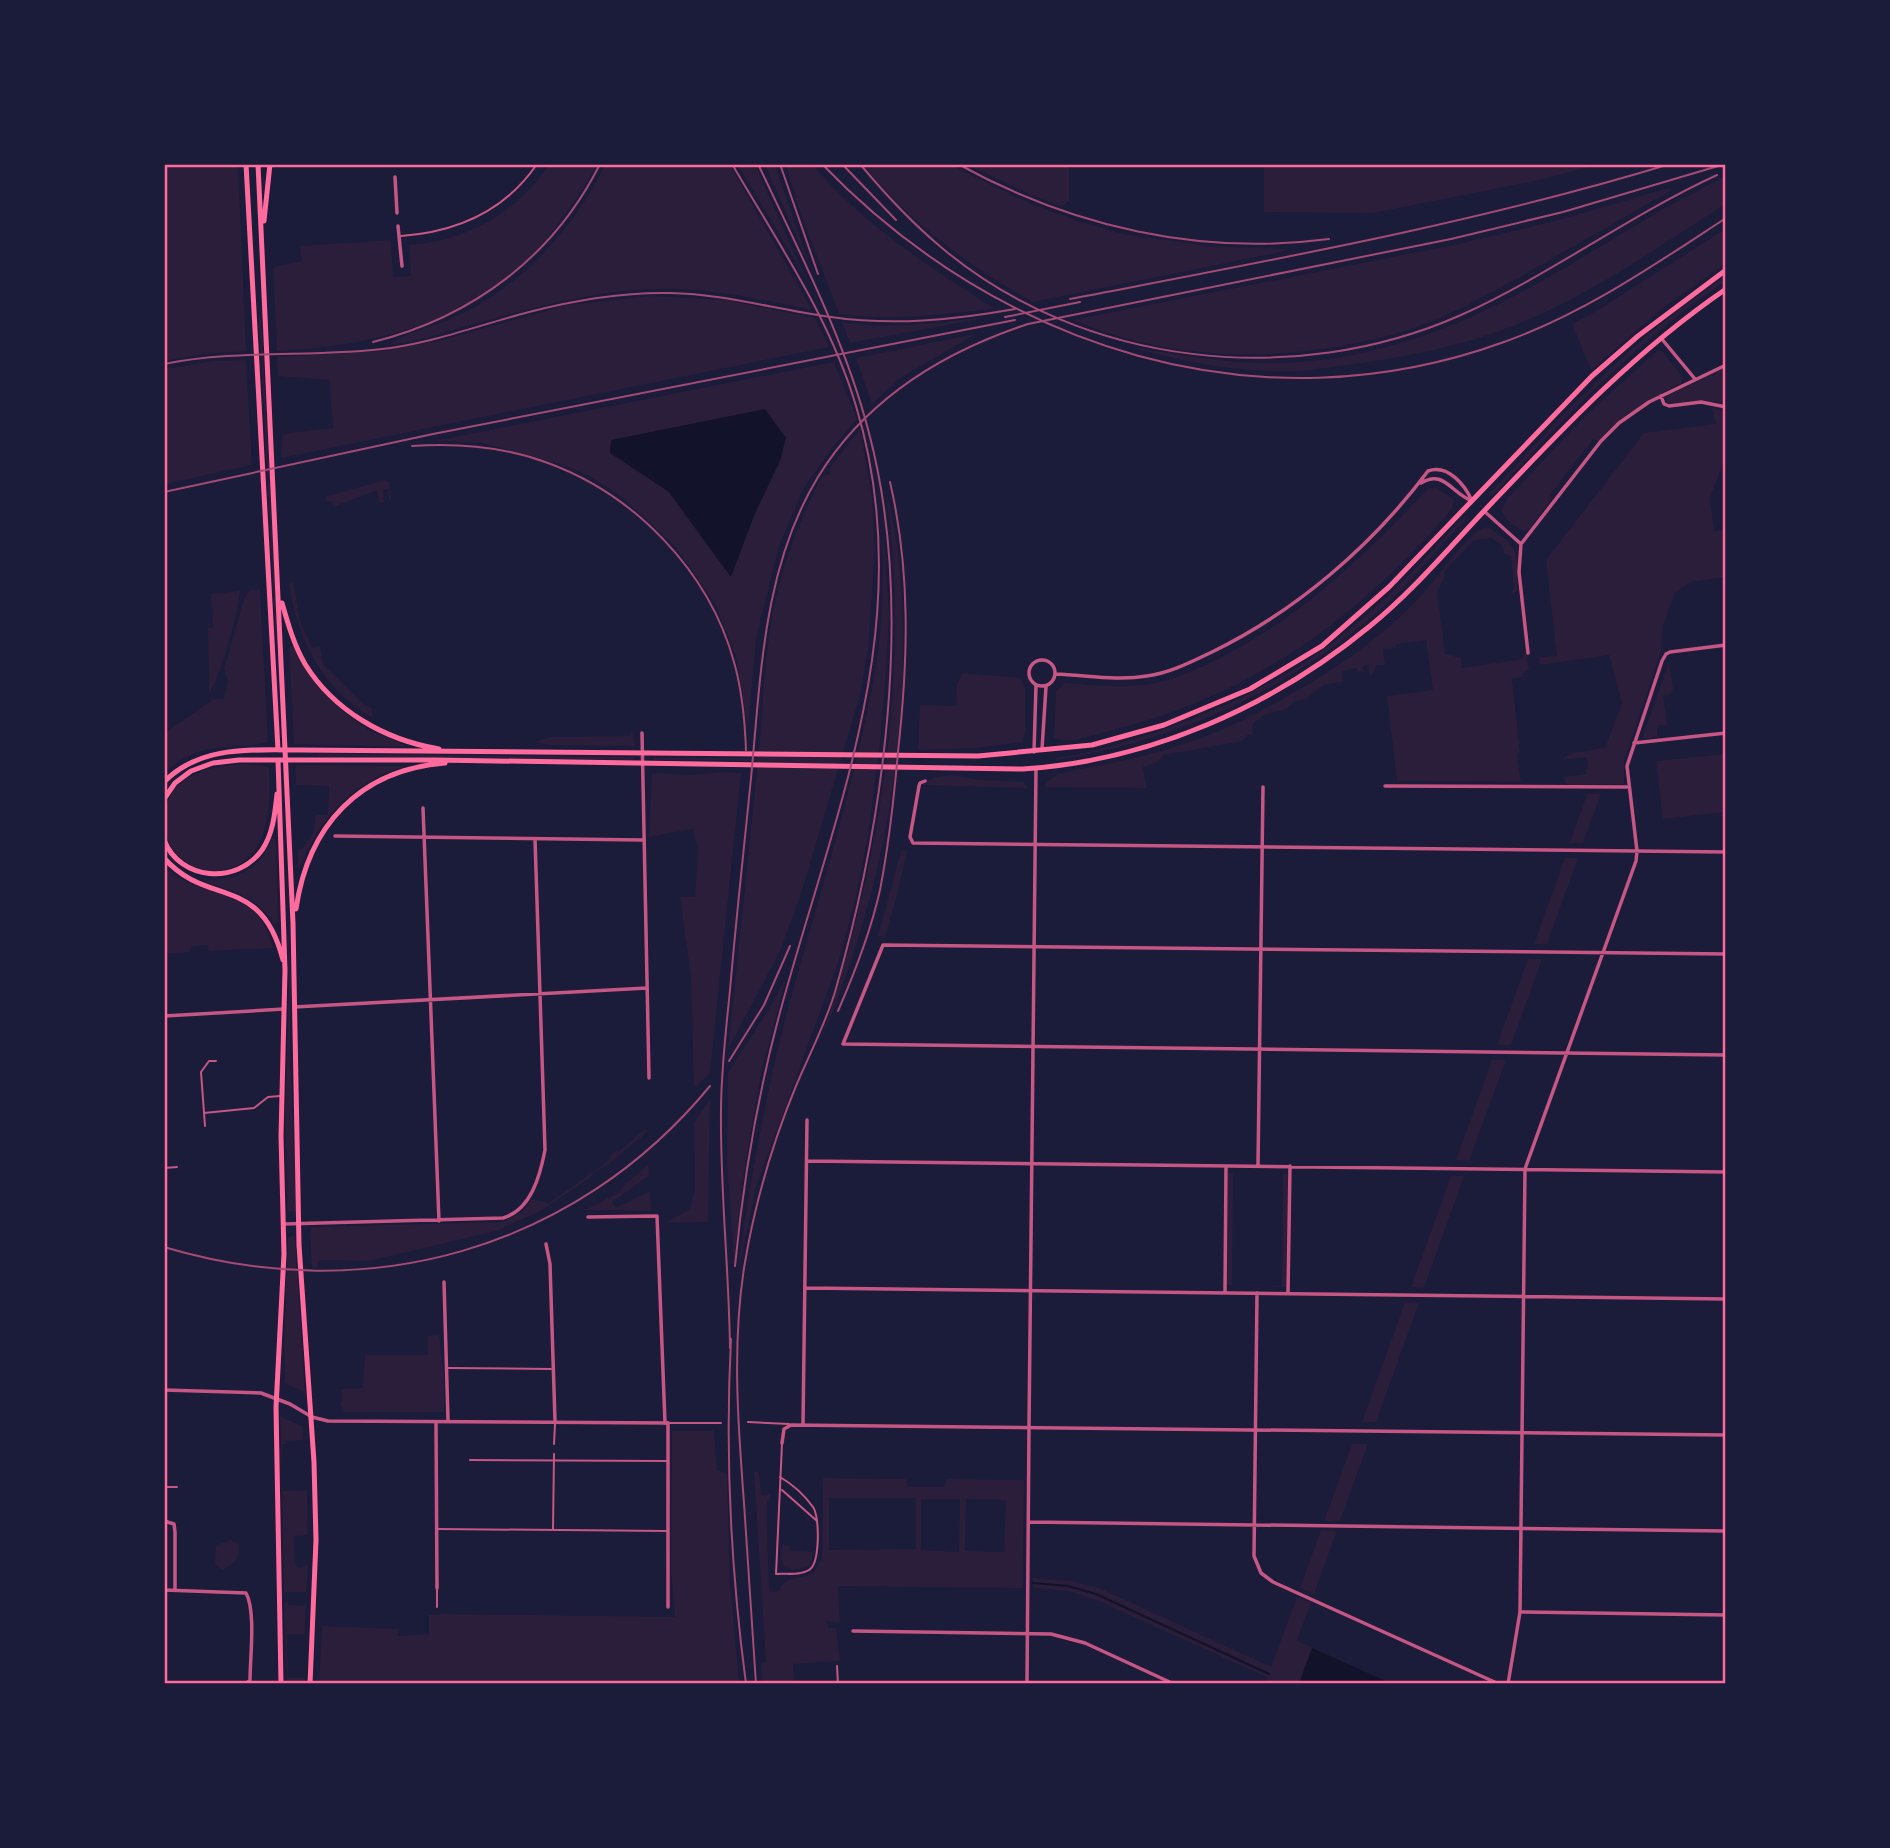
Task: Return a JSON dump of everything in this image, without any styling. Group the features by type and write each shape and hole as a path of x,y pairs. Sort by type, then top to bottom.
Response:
{"main road":[{"path":"246,164 279,781 285,970 281,1096 284,1224 276,1398 281,1684"},
{"path":"258,164 287,754 299,1224 312,1417 316,1540 310,1684"},
{"path":"262,230 270,164"},
{"path":"164,782 196,758 231,751 994,756 1092,745 1164,725 1226,700 1322,646 1389,587 1592,376 1647,329 1726,270"},
{"path":"164,799 181,777 202,766 227,761 1038,768 1110,756 1176,737 1272,694 1315,668 1371,625 1428,572 1591,398 1660,337 1726,289"},
{"path":"1472,501 1484,511"},
{"path":"279,592 294,641 305,663 339,703 378,730 425,747 456,751"},
{"path":"1038,768 1042,751"},
{"path":"1034,752 1038,768"},
{"path":"293,923 301,880 314,846 326,827 350,800 369,786 393,774 424,765 465,761"},
{"path":"164,840 180,862 205,874 222,874 250,863 264,848 271,832 279,781"},
{"path":"164,858 191,880 233,894 254,907 266,919 278,941 285,970"}],"street":[{"path":"395,177 397,213"},
{"path":"398,226 402,266"},
{"path":"1660,337 1695,379"},
{"path":"1528,653 1519,572 1521,544 1610,431 1636,410 1726,365"},
{"path":"1661,396 1664,404 1669,406 1701,402 1726,407"},
{"path":"1056,674 1147,676 1193,661 1237,640 1274,617 1339,567 1418,485 1428,471 1440,470 1449,473 1467,488 1472,501"},
{"path":"1418,485 1430,477 1437,477 1460,496 1472,501"},
{"path":"1484,511 1521,544"},
{"path":"1508,1684 1520,1612 1525,1169 1636,861 1627,766 1666,654 1726,645"},
{"path":"1034,752 1036,685 1029,673 1037,660 1053,664 1056,674 1046,686 1042,751"},
{"path":"1036,685 1046,686"},
{"path":"642,733 649,1078"},
{"path":"1634,743 1726,733"},
{"path":"1027,1684 1038,768"},
{"path":"925,781 919,786 911,841 1037,845 1726,852"},
{"path":"1385,786 1629,788"},
{"path":"1258,1166 1263,788"},
{"path":"423,808 439,1221"},
{"path":"335,836 643,840"},
{"path":"284,1224 508,1217 522,1207 532,1190 545,1150 535,839"},
{"path":"1726,954 883,945 844,1044 1726,1055"},
{"path":"294,1007 647,988"},
{"path":"164,1016 284,1009"},
{"path":"803,1425 807,1120"},
{"path":"807,1161 1726,1172"},
{"path":"1224,1293 1226,1166"},
{"path":"1288,1293 1290,1166"},
{"path":"588,1217 657,1216 667,1423 668,1607"},
{"path":"546,1244 550,1264 555,1421"},
{"path":"444,1282 448,1420"},
{"path":"805,1288 1726,1299"},
{"path":"1257,1293 1255,1562 1266,1577 1499,1684"},
{"path":"164,1390 261,1393 312,1417 328,1421 667,1423"},
{"path":"436,1422 437,1588"},
{"path":"782,1443 784,1429 791,1424 1726,1435"},
{"path":"164,1521 174,1524 176,1532 175,1590"},
{"path":"1028,1522 1726,1531"},
{"path":"164,1590 246,1593 250,1613 250,1680 246,1684"},
{"path":"1520,1612 1726,1615"},
{"path":"853,1631 1051,1634 1076,1639 1174,1684"}],"lane":[{"path":"398,236 441,231 477,218 512,192 537,164"},
{"path":"205,1126 201,1072 209,1061 216,1060"},
{"path":"204,1113 254,1108 268,1097 281,1096"},
{"path":"164,1168 177,1167"},
{"path":"447,1367 554,1369"},
{"path":"554,1444 555,1421"},
{"path":"748,1422 791,1424"},
{"path":"667,1423 721,1423"},
{"path":"780,1477 814,1507 817,1522 817,1560 812,1568 802,1573 776,1574 779,1489 782,1443"},
{"path":"553,1530 554,1454"},
{"path":"470,1460 668,1461"},
{"path":"164,1487 177,1487"},
{"path":"779,1489 817,1522"},
{"path":"437,1529 668,1531"},
{"path":"437,1588 437,1607"},
{"path":"837,1666 838,1684"}],"shaded area":[{"path":"164,165 238,165 246,351 165,361"},
{"path":"549,165 596,165 546,240 512,274 488,292 432,321 401,331 338,345 277,351 273,267 302,261 300,246 391,240 393,277 411,276 409,245 451,238 489,222 522,197"},
{"path":"605,165 730,165 812,310 713,292 646,289 613,292 546,305 414,341 389,345 404,336 453,318 501,291 522,274 561,234"},
{"path":"738,165 755,165 806,279"},
{"path":"765,165 775,165 811,270 766,167"},
{"path":"786,165 813,165 875,226 995,309 898,317 839,314 798,206"},
{"path":"864,165 951,165 1029,203 1123,234 1207,246 1285,251 1033,302 986,274 942,242 901,206"},
{"path":"968,165 1069,165 1069,201 1062,207"},
{"path":"1264,165 1597,165 1535,181 1373,213 1264,212"},
{"path":"1725,177 1725,204 1628,267 1525,321 1457,344 1387,359 1293,371 1208,365 1126,346 1215,360 1268,363 1337,358 1404,342 1437,331 1501,303 1676,202"},
{"path":"1669,188 1670,191 1473,302 1420,326 1361,342 1278,353 1194,351 1153,345 1073,320 1454,245 1555,221"},
{"path":"1725,229 1725,264 1664,307 1591,370 1572,324"},
{"path":"1725,277 1725,282 1661,329 1631,355 1546,438 1492,496 1489,494 1572,406 1629,351 1659,325"},
{"path":"649,296 727,300 815,318 829,347 281,458 282,436 333,428 329,380 278,376 277,357 384,351 438,341 568,305"},
{"path":"996,316 850,343 842,322 880,326"},
{"path":"261,317 278,640 276,640"},
{"path":"976,334 900,378 872,404 856,358"},
{"path":"1658,350 1662,351 1683,377 1682,382 1627,414 1598,441 1593,439 1550,495 1552,499 1529,529 1523,531 1510,523 1501,511 1507,499 1584,417"},
{"path":"246,360 252,465 165,484 165,369 214,361"},
{"path":"834,362 857,419 803,489 778,549 756,639 748,729 737,659 716,605 675,546 622,497 588,475 560,464 482,443 434,441","holes":["780,461 755,513 730,576 669,492"]},
{"path":"1725,368 1725,403 1700,400 1669,404 1666,402 1667,396"},
{"path":"1712,408 1725,412 1725,457 1710,498 1714,531 1725,530 1725,577 1690,582 1675,593 1663,625 1661,652 1624,761 1624,784 1570,785 1565,783 1564,777 1586,774 1587,757 1564,760 1564,757 1572,753 1605,748 1622,703 1609,655 1540,665 1539,657 1557,656 1546,560 1644,433 1716,424"},
{"path":"765,409 786,438 780,461 755,513 731,577 669,492 610,453 611,440"},
{"path":"860,430 872,498 875,552 868,650 860,695 801,894 780,951 728,1050 758,761 653,758 758,758 770,629 783,572 822,476 830,474 830,467"},
{"path":"385,480 389,483 391,498 389,500 388,489 383,490 384,502 379,503 377,490 333,507 332,501 326,501 327,496"},
{"path":"885,483 899,562 903,632 897,751 877,868 844,982 822,1037 840,981 868,868 887,754 895,637 891,531"},
{"path":"1429,488 1437,488 1454,500 1452,509 1379,584 1341,617 1301,646 1215,695 1167,714 1084,738 1054,738 1056,692 1064,683 1117,686 1149,684 1178,677 1224,656 1282,621 1334,581"},
{"path":"1464,517 1466,519 1387,604 1351,634 1274,685 1233,706 1147,739 1056,760 1180,724 1281,677 1328,646 1365,616 1409,575"},
{"path":"1486,527 1504,538 1514,550 1517,591 1511,594 1514,587 1511,557 1504,553 1503,546 1492,538 1474,540 1444,572 1445,577 1437,591 1445,654 1461,658 1462,668 1523,659 1522,654 1526,653 1529,669 1522,677 1512,679 1521,782 1397,781 1387,696 1433,690 1426,640 1396,644 1396,648 1383,649 1385,665 1377,665 1370,676 1368,665 1363,666 1364,671 1358,671 1357,668 1342,671 1343,682 1323,685 1306,699 1295,701 1286,709 1264,715 1252,725 1253,734 1247,735 1242,741 1164,755 1157,762 1143,767 1146,788 1045,787 1055,776 1064,773 1148,755 1215,733 1302,688 1346,660 1387,628 1424,592 1462,546"},
{"path":"883,532 889,613 887,655 881,734 868,837 838,963 756,1187 737,1277 752,1174 772,1073 848,794 868,708 880,632"},
{"path":"293,582 300,621 312,648 320,647 323,664 364,705 372,708 373,718 340,693 315,661 298,623 289,583"},
{"path":"260,589 268,742 202,751 178,762 165,773 165,733 213,699 224,698 228,682 224,669 244,599 250,590"},
{"path":"240,591 228,644 209,694 208,628 213,627 211,594"},
{"path":"293,645 317,684 348,715 373,732 407,747 294,744 289,648"},
{"path":"1669,662 1673,689 1671,694 1663,695 1667,725 1657,726 1658,737 1642,739"},
{"path":"963,673 1020,678 1025,689 1025,733 1022,742 977,748 918,750 920,705 956,706 957,684"},
{"path":"632,730 635,746 551,745 533,742 550,737 629,736"},
{"path":"1725,754 1725,812 1663,819 1656,761"},
{"path":"318,756 633,757 633,760"},
{"path":"246,764 269,767 267,816 258,846 248,858 235,866 218,871 202,870 188,864 173,850 166,832 166,807 172,794 191,776 217,767"},
{"path":"296,765 403,767 375,778 340,804 321,827 298,868 298,849 303,848 314,831 315,817 328,815 329,786 296,785"},
{"path":"652,773 691,775 741,773 710,1073 694,1088 691,977 680,897 695,897 698,848 692,829 649,837"},
{"path":"952,775 980,780 1023,782 1028,788 921,785 936,777"},
{"path":"1587,794 1601,794 1583,843 1570,843"},
{"path":"273,837 276,841 278,922 275,924 252,901 203,881 227,878 246,871 261,859"},
{"path":"901,851 907,851 896,899 885,937 878,936"},
{"path":"1565,858 1578,858 1547,944 1534,944"},
{"path":"164,867 175,876 241,902 252,909 264,925 273,948 209,951 207,945 191,947 190,952 165,954"},
{"path":"288,930 296,1211 288,1211 285,1115"},
{"path":"1528,959 1542,959 1511,1045 1497,1045"},
{"path":"786,978 761,1073 742,1183 734,1264 727,1163 728,1073"},
{"path":"1492,1060 1506,1060 1469,1161 1456,1160"},
{"path":"710,1099 708,1222 665,1223 690,1209 695,1190 694,1123"},
{"path":"646,1128 647,1132 590,1178 540,1211 496,1231 369,1261 320,1260 316,1268 312,1268 312,1227 502,1222 522,1212 532,1199 549,1203 604,1164 616,1150 618,1152"},
{"path":"648,1165 649,1176 612,1202 616,1208 650,1191 651,1211 585,1210 620,1192 623,1186"},
{"path":"1228,1173 1233,1173 1232,1285 1282,1286 1283,1174 1288,1174 1286,1287 1227,1285"},
{"path":"1451,1176 1464,1176 1424,1288 1411,1287"},
{"path":"293,1235 305,1393 285,1383 288,1238"},
{"path":"1405,1302 1419,1303 1376,1422 1362,1422"},
{"path":"439,1335 444,1375 444,1412 344,1412 340,1402 341,1389 363,1388 365,1355 428,1355 428,1336"},
{"path":"280,1416 303,1427 303,1440 286,1441 286,1444 282,1444 282,1476"},
{"path":"672,1431 714,1431 717,1470 727,1473 730,1581 739,1683 319,1683 322,1626 398,1629 398,1636 429,1634 429,1615 442,1614 675,1617 671,1570"},
{"path":"1352,1444 1368,1444 1340,1521 1324,1521"},
{"path":"754,1472 759,1472 761,1495 770,1494 770,1500 767,1501 769,1592 779,1591 783,1584 793,1578 812,1574 822,1561 823,1478 906,1479 907,1487 945,1487 946,1479 1024,1480 1023,1588 838,1586 840,1623 828,1621 827,1624 829,1628 836,1628 840,1661 793,1664 794,1683 762,1683 761,1663 766,1662","holes":["829,1498 916,1498 916,1549 829,1550","921,1499 960,1499 959,1552 921,1550","966,1499 1006,1500 1004,1552 965,1551"]},
{"path":"282,1481 283,1491 307,1490 308,1535 294,1536 295,1565 300,1568 308,1565 306,1592 284,1592"},
{"path":"1321,1530 1337,1531 1314,1594 1300,1588"},
{"path":"231,1540 239,1544 239,1553 234,1562 223,1570 215,1564 216,1545"},
{"path":"782,1544 789,1546 789,1550 812,1552 809,1567 793,1570 784,1567 781,1559"},
{"path":"1033,1578 1071,1581 1099,1588 1271,1667 1297,1597 1311,1603 1297,1640 1312,1648 1300,1681 1307,1683 1266,1683 1267,1677 1096,1600 1068,1591 1033,1588"},
{"path":"288,1601 288,1605 304,1606 306,1601 305,1634 287,1634 288,1678 304,1678 306,1683 287,1683 284,1604"},
{"path":"1312,1648 1390,1683 1307,1684 1300,1681"}],"waterway":[{"path":"1033,1583 1068,1586 1096,1594 1269,1674"}],"tram line":[{"path":"756,1684 737,1385 740,1297 753,1222 772,1153 787,1108 831,1004 852,926 879,786 888,714 891,642 890,570 883,500 869,433 834,330 758,164"},
{"path":"780,164 818,274"},
{"path":"822,164 892,228 969,282 1051,325 1138,356 1227,374 1319,378 1412,367 1504,342 1591,302 1726,218"},
{"path":"842,164 896,220"},
{"path":"838,1011 862,951 880,890 895,786 904,684 906,617 902,549 890,482"}],"railway":[{"path":"373,342 444,317 507,278 559,227 600,164"},
{"path":"732,164 802,282 845,374 856,406 874,485 879,563 875,639 863,715 845,790 771,1047 752,1140 735,1266"},
{"path":"860,164 899,208 942,248 998,288 1060,319 1125,341 1192,354 1261,358 1329,352 1397,338 1461,315 1526,282 1684,191 1717,175"},
{"path":"958,164 1046,205 1138,232 1233,243 1329,239"},
{"path":"1070,299 1447,223 1670,164"},
{"path":"730,1348 722,1170 722,1081 762,661 775,585 786,548 818,477 837,449 859,424 909,382 966,349 1028,324 1451,239 1563,212 1725,164"},
{"path":"164,364 192,359 391,348 443,337 564,304 634,294 711,296 811,314 877,321 946,319 1015,309"},
{"path":"1005,317 1080,302"},
{"path":"164,492 433,434 1015,320"},
{"path":"412,446 481,447 532,458 580,477 638,516 664,540 687,567 707,597 722,629 739,684 746,751"},
{"path":"729,1061 764,1005 790,946"},
{"path":"164,1247 240,1264 316,1271 390,1266 462,1251 531,1225 596,1189 656,1143 710,1086"},
{"path":"731,1339 731,1512 736,1598 746,1684"}]}
